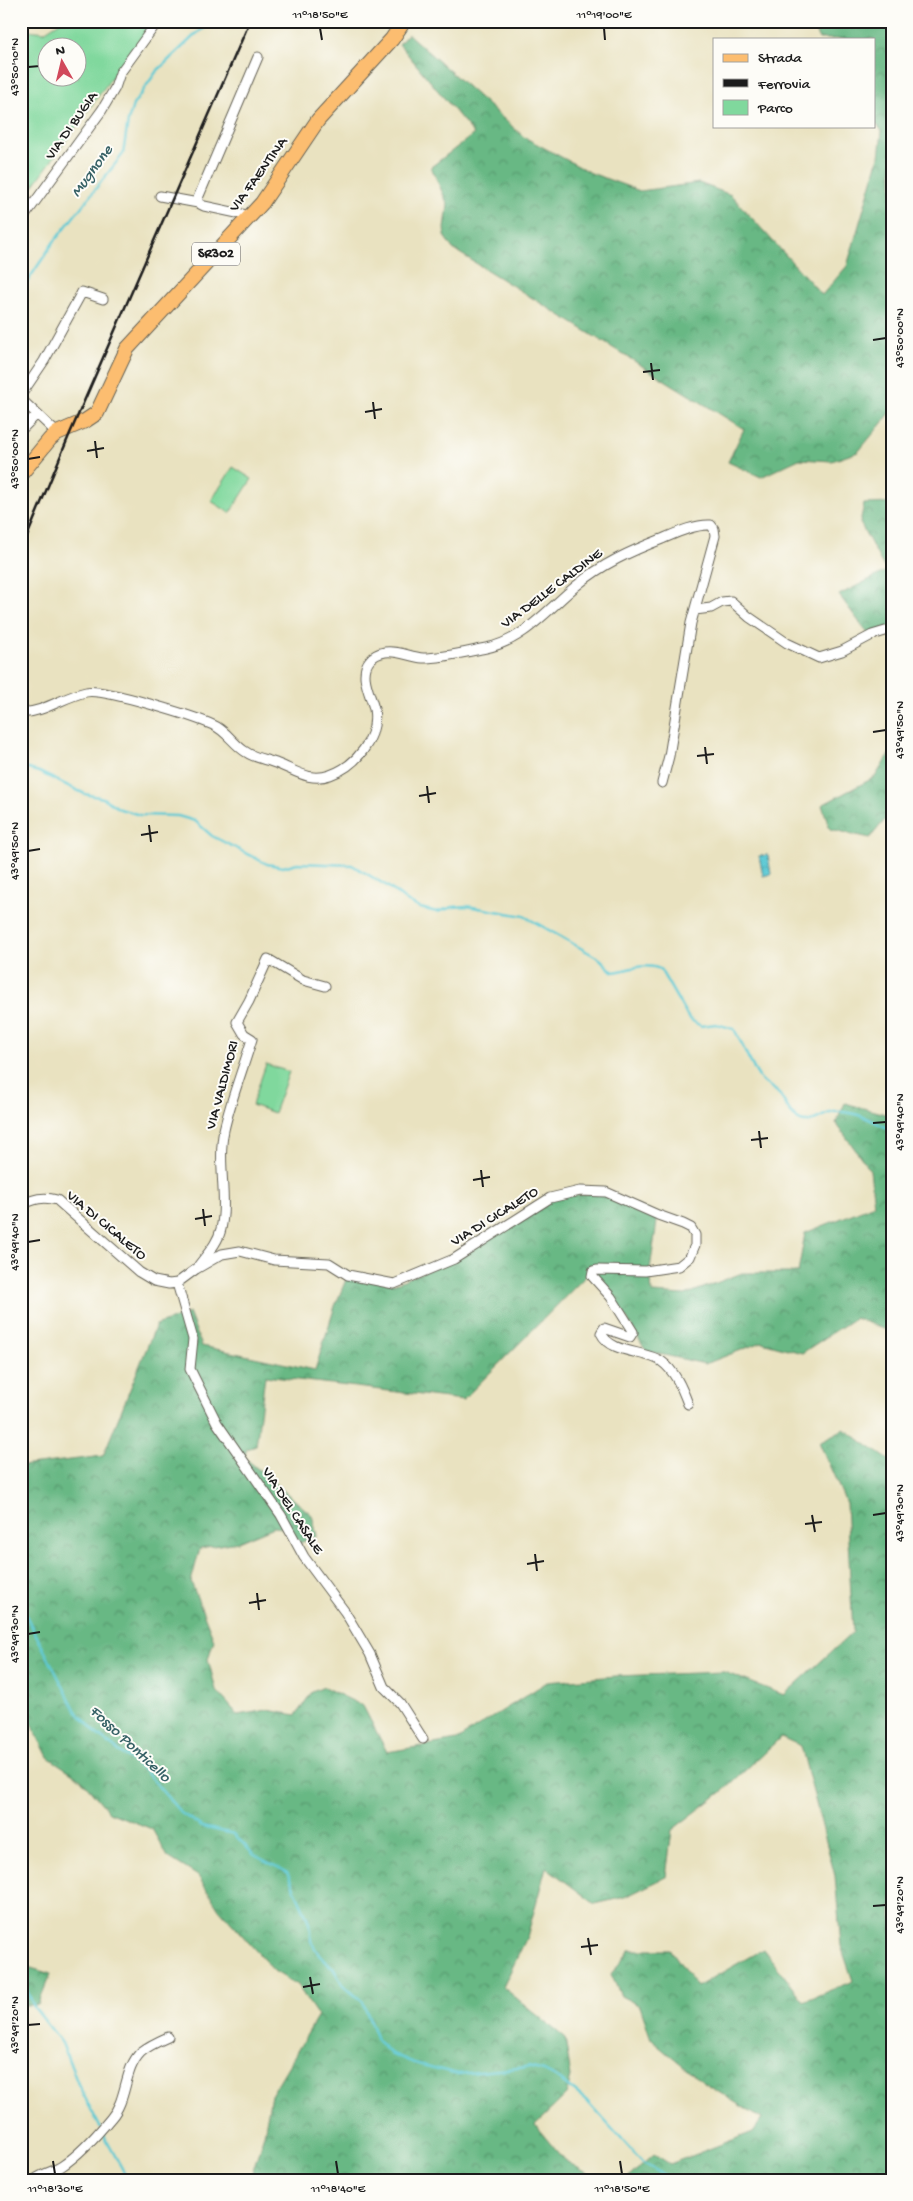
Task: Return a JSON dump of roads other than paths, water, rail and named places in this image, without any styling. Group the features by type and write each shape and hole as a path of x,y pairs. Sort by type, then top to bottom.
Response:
{"main road":[{"name":"VIA FAENTINA","path":"21,474 57,433 85,421 97,413 127,349 268,196 318,120 392,38 404,21"}],"street":[{"name":"VIA DI BUGIA","path":"21,221 102,110 115,88 120,74 158,21"},
{"path":"198,203 198,198 258,57"},
{"path":"160,196 251,216"},
{"path":"21,395 44,361 82,292 103,299"},
{"path":"21,399 57,433"},
{"path":"21,430 37,414"},
{"name":"VIA DELLE CALDINE","path":"21,714 39,712 82,693 105,692 215,725 244,752 258,759 277,764 299,775 323,777 341,770 359,757 366,747 375,721 374,708 365,676 367,666 376,656 384,652 396,652 428,658 498,646 527,629 576,585 604,565 634,550 677,533 708,524 713,526 715,536 695,610 669,756 662,782"},
{"path":"695,610 711,608 722,602 731,602 787,643 819,658 842,652 872,635 892,629"},
{"name":"VIA VALDIMORI","path":"196,1269 212,1248 221,1231 224,1130 252,1039 244,1034 237,1022 250,999 268,958 303,980 325,986"},
{"name":"VIA DI CICALETO","path":"21,1205 35,1198 57,1200 140,1272 154,1281 169,1284 178,1283 196,1269 222,1254 240,1251 274,1260 329,1263 348,1275 394,1284 454,1259 550,1198 580,1191 606,1192 683,1224 691,1228 695,1235 695,1245 690,1258 679,1266 646,1271 598,1270 593,1272 592,1276 611,1297 633,1332 630,1337 604,1328 603,1337 617,1346 653,1357 667,1366 683,1388 688,1404"},
{"name":"VIA DEL CASALE","path":"178,1283 193,1339 190,1369 217,1423 281,1515 304,1557 345,1612 370,1654 384,1687 400,1703 422,1739"},
{"path":"34,2180 43,2173 60,2167 88,2144 112,2117 123,2098 130,2070 141,2052 168,2037"}],"water":[{"path":"768,855 771,874 763,876 759,856"}],"waterway":[{"name":"Mugnone","path":"21,291 53,243 123,154 128,121 133,105 156,72 196,34 214,21"},
{"path":"21,767 39,772 85,794 103,798 120,809 140,815 178,816 195,821 212,836 267,864 283,867 297,863 352,865 420,908 437,912 453,907 467,906 524,916 600,959 613,972 643,966 660,969 689,1019 701,1026 716,1024 734,1029 759,1077 779,1094 790,1111 800,1121 808,1122 830,1113 846,1112 862,1116 892,1130"},
{"name":"Fosso Ponticello","path":"21,1606 76,1711 98,1735 145,1771 181,1813 202,1827 234,1834 254,1855 287,1872 307,1917 311,1930 311,1941 319,1955 333,1968 343,1985 363,2002 377,2040 390,2053 414,2063 458,2074 528,2067 544,2071 559,2079 586,2100 643,2163 673,2180"},
{"path":"21,1976 34,2007 62,2043 78,2084 100,2127"},
{"path":"102,2132 124,2172 131,2180"}],"railway":[{"path":"21,551 68,438 250,21"}]}
